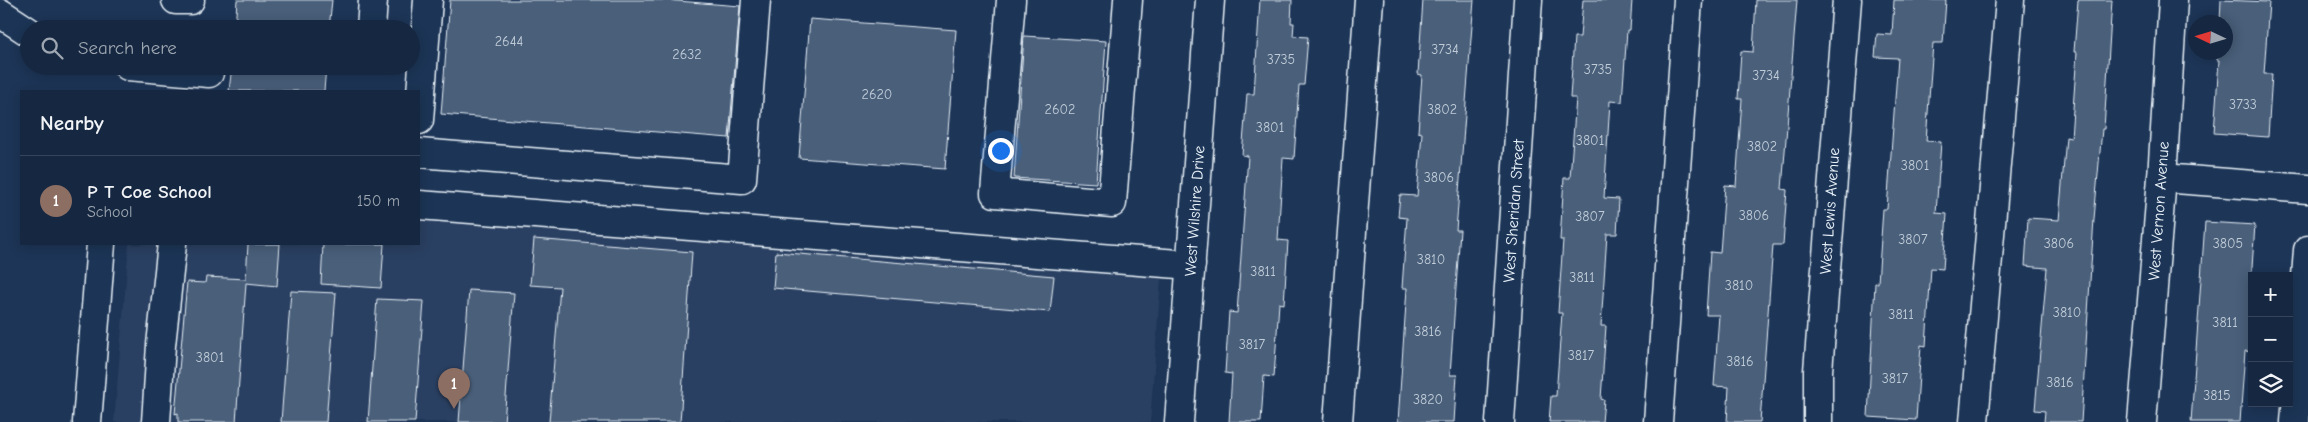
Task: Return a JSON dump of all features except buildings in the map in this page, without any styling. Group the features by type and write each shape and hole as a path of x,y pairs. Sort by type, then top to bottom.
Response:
{"street":[{"path":"176,0 190,0"},
{"path":"372,20 373,0"},
{"path":"420,107 428,0"},
{"path":"420,153 742,179 756,0"},
{"path":"1011,0 995,193 1112,204 1128,0"},
{"name":"West Wilshire Drive","path":"1179,422 1210,0"},
{"path":"1338,422 1368,0"},
{"name":"West Sheridan Street","path":"1500,422 1528,0"},
{"path":"1658,422 1688,0"},
{"name":"West Lewis Avenue","path":"1818,422 1818,371 1847,0"},
{"path":"1974,422 2010,0"},
{"name":"West Vernon Avenue","path":"2142,422 2162,178 2173,0"},
{"path":"0,13 20,26"},
{"path":"2162,178 2308,189"},
{"path":"420,205 1191,265"},
{"path":"87,422 101,245"},
{"path":"156,422 161,345 172,245"},
{"path":"2295,422 2308,250"}],"shaded area":[{"path":"420,209 1161,278 1150,422 114,422 129,245 420,245"}],"place":[{"name":"P T Coe School","path":"454,409"}]}
